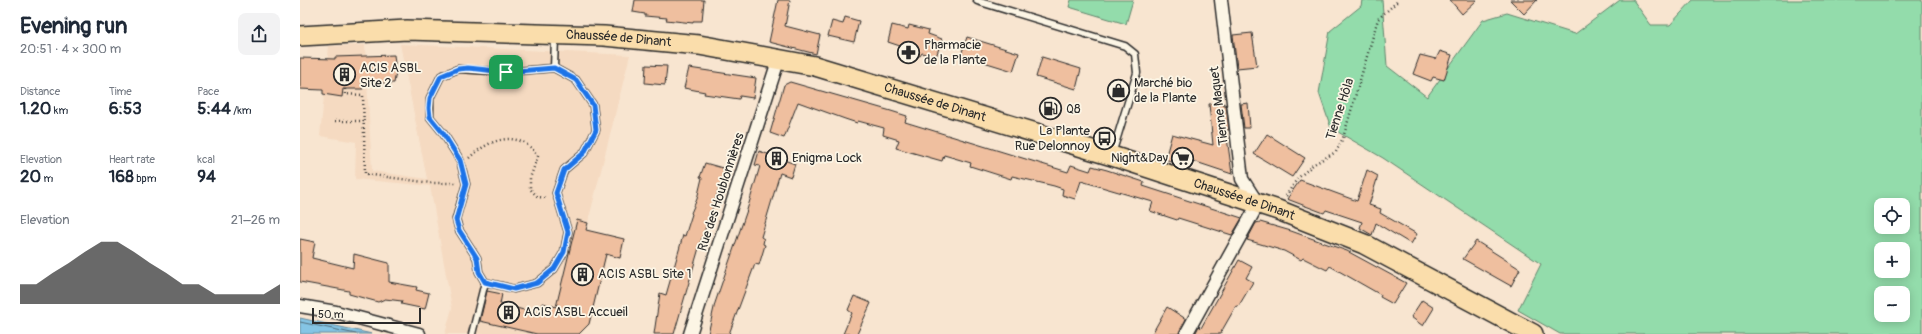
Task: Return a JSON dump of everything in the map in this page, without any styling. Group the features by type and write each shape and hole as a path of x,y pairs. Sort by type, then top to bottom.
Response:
{"main road":[{"name":"Chaussée de Dinant","path":"300,36 407,30 604,36 699,45 779,58 815,66 1112,156 1278,210 1364,244 1533,334"}],"street":[{"name":"Tienne Maquet","path":"1221,0 1242,179 1258,204"},
{"name":"Rue des Houblonnières","path":"690,334 779,58"},
{"path":"1186,334 1258,204"},
{"path":"300,306 336,312 419,334"}],"lane":[{"path":"977,2 1125,46 1135,54 1137,73 1112,156"},
{"path":"554,68 556,35"},
{"path":"472,334 485,282 479,272 477,258 459,230 456,220 466,184 462,166 456,151 430,117 430,98 441,76 458,69 506,72 554,68 576,80 593,105 596,130 584,153 564,170 556,193 568,232 564,252 554,269 537,283 514,289 485,282"}],"path":[{"name":"Tienne Hôla","path":"1278,210 1297,179 1314,164 1336,152 1343,138 1378,18 1399,0"},
{"path":"345,90 345,94 363,94 365,174 431,183 466,184"},
{"path":"335,121 364,121"},
{"path":"462,166 480,148 492,142 518,140 530,146 538,156 530,178 530,189 538,197 557,198"}],"shaded area":[{"path":"400,44 630,55 586,230 626,239 620,259 607,257 590,324 580,334 445,334 452,308 430,186 355,179 356,142 320,136 329,46 365,45 372,171 427,179"}],"green space":[{"path":"1071,0 1133,0 1126,24 1069,7"},
{"path":"1362,0 1382,0 1387,66 1427,97 1483,20 1507,13 1575,34 1620,0 1633,0 1651,25 1670,25 1693,0 1922,0 1922,334 1560,334 1518,310 1541,264 1383,158 1331,128 1319,93 1330,31 1361,6"}],"water":[{"path":"300,318 372,334 300,334"}],"building":[{"path":"635,0 704,0 702,21 693,21 693,23 645,16 645,14 633,12"},
{"path":"778,0 790,0 785,26 820,35 816,54 769,42"},
{"path":"1450,0 1477,0 1462,14"},
{"path":"1510,0 1537,0 1524,14"},
{"path":"845,17 859,21 854,42 828,36 832,21 843,24"},
{"path":"892,25 908,29 909,25 929,30 928,34 942,39 936,57 922,53 920,56 902,52 903,47 888,42"},
{"path":"1252,33 1257,66 1237,68 1233,35"},
{"path":"967,37 1019,53 1013,71 961,55"},
{"path":"1440,51 1452,55 1444,80 1433,77 1431,81 1413,74 1420,55 1436,59"},
{"path":"394,55 396,72 394,83 362,83 363,89 343,89 342,97 323,94 323,90 300,89 300,58 335,59 335,57"},
{"path":"1042,57 1081,69 1076,89 1036,77"},
{"path":"646,65 667,66 665,85 645,83"},
{"path":"689,68 756,78 753,98 740,96 739,99 704,94 705,92 684,88"},
{"path":"790,82 907,116 905,122 1068,172 1071,165 1090,171 1092,166 1107,170 1144,182 1143,186 1242,218 1232,235 1150,211 1153,202 1081,181 1075,199 1062,195 1063,189 1054,186 1012,176 1011,179 970,166 971,163 944,155 942,161 896,148 899,140 883,135 884,128 858,121 857,123 798,102 784,138 770,133 784,85"},
{"path":"1224,103 1224,105 1226,105 1229,130 1226,130 1232,174 1181,157 1179,164 1165,159 1172,134 1213,145 1209,104"},
{"path":"1248,103 1250,128 1244,128 1241,104"},
{"path":"1267,134 1305,158 1292,177 1254,154"},
{"path":"759,151 795,164 791,177 780,173 761,237 764,239 763,244 765,245 759,265 755,264 729,334 708,334 715,303 747,210 760,166 755,165"},
{"path":"705,163 726,169 701,241 674,334 654,334 660,293 666,295 683,235 685,236 692,214 691,213 697,199 702,178 700,177"},
{"path":"1367,170 1378,176 1369,205 1381,209 1380,213 1417,234 1411,244 1376,223 1372,235 1360,228 1362,222 1326,210 1324,213 1287,199 1300,180 1357,201"},
{"name":"ACIS ASBL Site 1","path":"577,220 588,223 586,230 624,239 620,258 606,254 589,324 579,334 537,334 480,321 487,291 502,294 500,304 540,314 543,303 556,307"},
{"path":"1260,222 1291,231 1347,251 1406,283 1393,304 1380,297 1381,295 1330,266 1327,270 1303,258 1301,260 1284,251 1247,240 1256,223"},
{"path":"300,239 315,242 312,258 353,268 354,254 389,263 389,282 417,287 416,290 429,293 425,309 401,304 402,301 385,299 378,302 349,294 349,291 300,282"},
{"path":"1476,241 1520,269 1511,286 1463,259"},
{"path":"1239,260 1252,267 1246,278 1253,282 1238,307 1236,306 1220,334 1195,334 1199,326 1201,328"},
{"path":"854,296 871,303 857,334 843,334 852,313 848,310"},
{"path":"1422,300 1434,308 1423,326 1411,317"},
{"path":"1167,307 1186,319 1179,334 1152,334"}],"place":[{"name":"Pharmacie de la Plante","path":"909,52"},
{"name":"ACIS ASBL Site 2","path":"344,75"},
{"name":"Marché bio de la Plante","path":"1118,90"},
{"name":"Q8","path":"1050,109"},
{"name":"La Plante Rue Delonnoy","path":"1105,138"},
{"name":"Enigma Lock","path":"777,158"},
{"name":"Night&Day","path":"1183,158"},
{"name":"ACIS ASBL Site 1","path":"583,274"},
{"name":"ACIS ASBL Accueil","path":"508,312"}],"route":[{"path":"468,68 506,72 554,68 576,80 593,105 596,130 584,153 564,170 556,193 560,211 568,232 564,252 554,269 537,283 514,289 485,282 479,272 477,258 459,230 456,220 459,203 466,184 460,160 456,151 430,117 429,108 430,98 434,87 441,76 458,69 468,68"}]}
